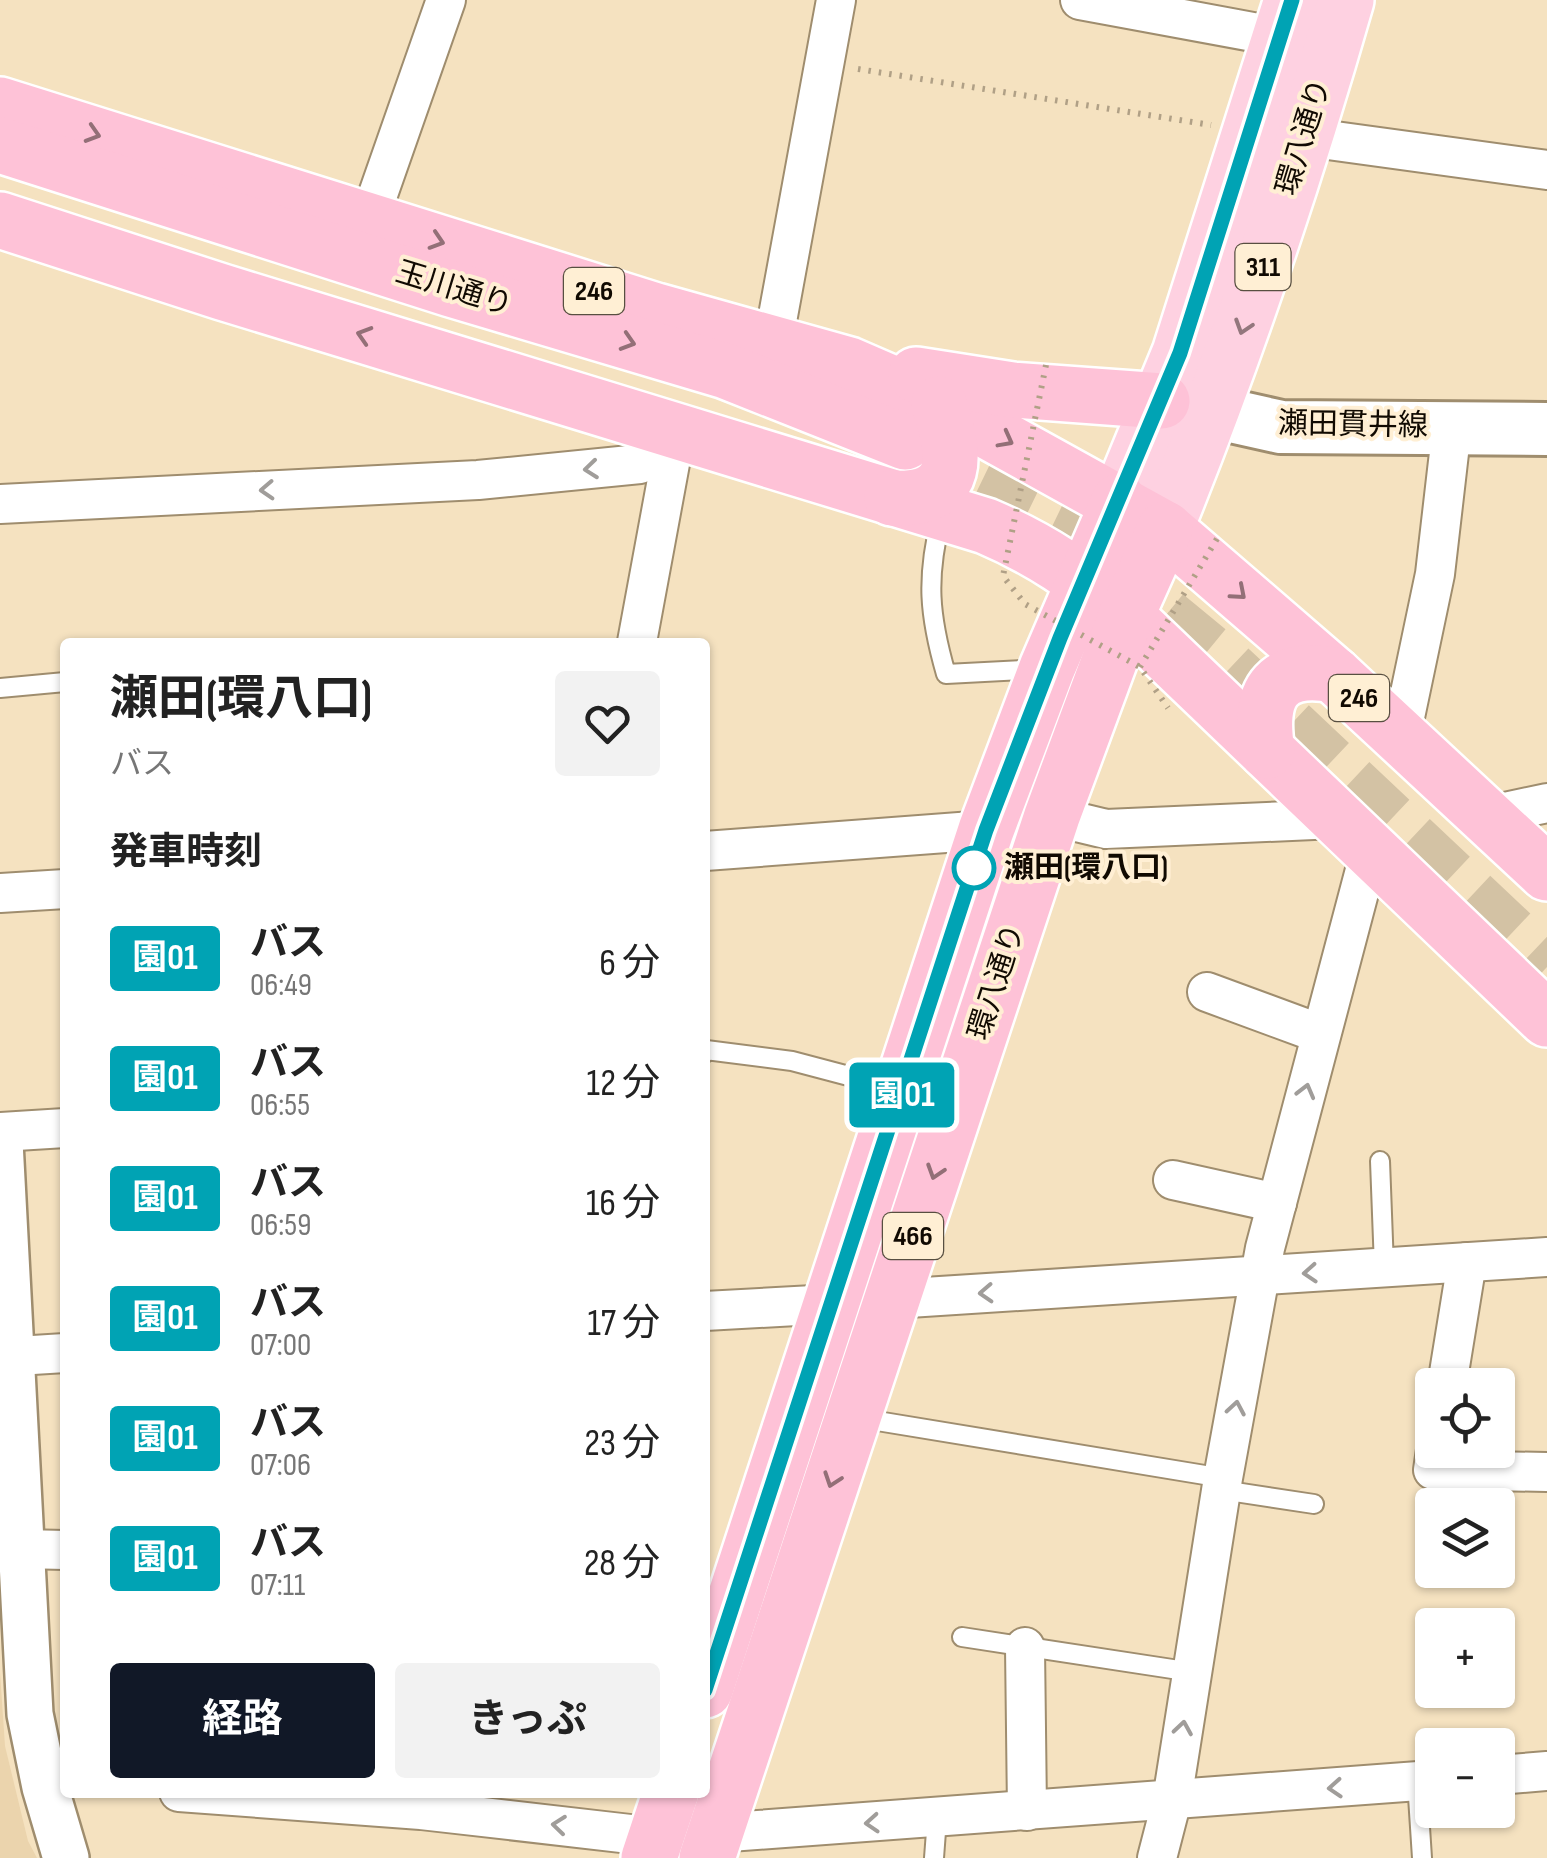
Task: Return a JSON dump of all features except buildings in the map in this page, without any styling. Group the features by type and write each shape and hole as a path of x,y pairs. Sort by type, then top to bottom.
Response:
{"highway":[{"name":"246","path":"0,105 656,311 849,365 914,466 986,526 1020,540 1084,579 1133,642 1181,694 1268,751 1547,1019"},
{"name":"玉川通り","path":"0,146 451,289 726,371 914,466"},
{"name":"玉川通り","path":"0,182 858,456 914,466"},
{"name":"246","path":"0,220 676,432 914,466 1119,501 1165,529 1334,674 1547,873"},
{"path":"849,365 1012,390 1188,406"},
{"name":"環八通り","path":"710,1675 986,830 1048,668 1119,501"},
{"name":"環八通り","path":"712,1846 1052,816 1088,716 1133,642 1165,529"},
{"path":"1268,751 1262,722 1276,686 1293,673 1310,670 1334,674"},
{"path":"1088,716 1110,695 1136,681 1165,676 1181,694"}],"main road":[{"name":"環八通り","path":"1119,501 1188,406 1306,137 1346,0"},
{"name":"環八通り","path":"1165,529 1188,406 1252,131 1286,18"},
{"name":"瀬田貫井線","path":"1188,406 1281,427 1547,428"}],"street":[{"path":"369,220 446,0"},
{"path":"773,343 836,0"},
{"path":"1080,0 1286,18"},
{"path":"1306,137 1547,170"},
{"path":"1401,736 1435,574 1452,428"},
{"path":"0,504 478,480 640,464 676,432"},
{"path":"638,638 676,432"},
{"path":"1486,816 1547,802"},
{"path":"1052,816 1106,829 1353,835 1322,1034 1258,1276 1172,1800 1157,1858"},
{"path":"710,851 986,830"},
{"path":"0,893 60,889"},
{"path":"1207,992 1322,1034"},
{"path":"0,1132 60,1128"},
{"path":"0,1142 6,1357 43,1549 30,1714 55,1786 66,1858"},
{"path":"1173,1180 1276,1203"},
{"path":"893,1298 1547,1257"},
{"path":"1450,1368 1467,1262"},
{"path":"710,1311 832,1304"},
{"path":"6,1357 60,1353"},
{"path":"1432,1468 1547,1472"},
{"path":"1025,1646 1027,1811"},
{"path":"1515,1774 1547,1771"},
{"path":"712,1846 938,1818 1415,1782"},
{"path":"341,1798 422,1801 659,1829"}],"lane":[{"path":"914,466 930,556 932,627 946,674 1048,668"},
{"path":"0,688 60,682"},
{"path":"710,1051 792,1061 903,1091"},
{"path":"1380,1161 1384,1267"},
{"path":"853,1418 1314,1504"},
{"path":"962,1637 1192,1672"},
{"path":"934,1858 938,1818"},
{"path":"1422,1858 1423,1828"}],"path":[{"path":"827,64 1252,131"},
{"path":"1046,364 1003,576 1025,604 1133,642 1181,694"},
{"path":"1133,642 1218,537"}],"shaded area":[{"path":"0,1672 5,1746 28,1841 37,1858 0,1858"}],"tunnel":[{"path":"908,443 1073,523 1143,563"},
{"path":"1095,572 1160,611 1227,666 1547,967"}],"bus line":[{"name":"園01","path":"710,1675 986,830 1060,638 1180,353 1292,0"}],"place":[{"name":"瀬田(環八口)","path":"974,868"}]}
